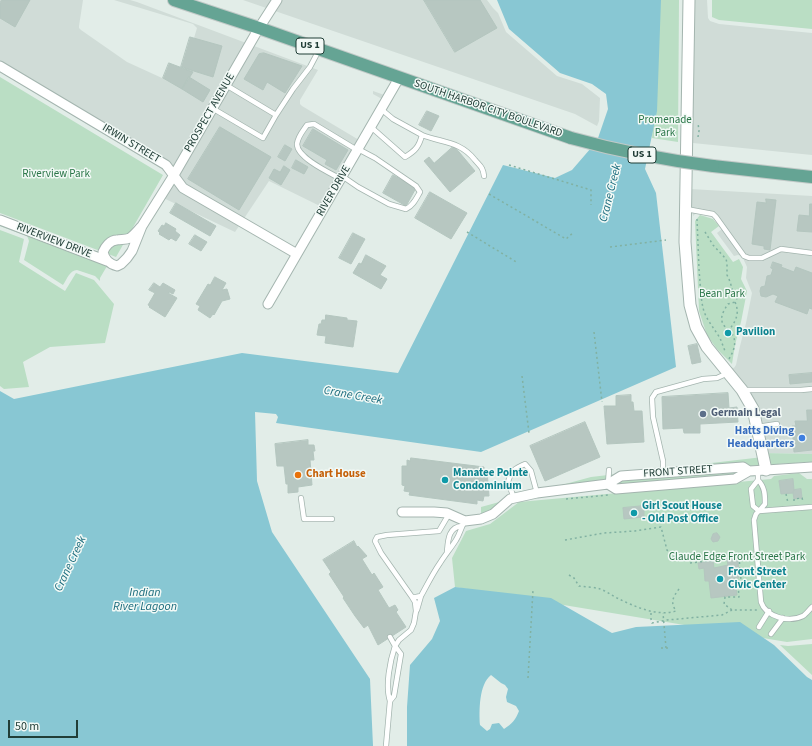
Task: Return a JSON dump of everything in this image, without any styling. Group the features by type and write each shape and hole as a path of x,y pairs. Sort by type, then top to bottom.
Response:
{"main road":[{"name":"SOUTH HARBOR CITY BOULEVARD","path":"174,0 259,28 571,138 608,148 678,162 812,178"}],"street":[{"name":"PROSPECT AVENUE","path":"142,226 130,238 112,241 107,246 103,252 107,261 117,266 127,258 132,251 142,226 174,175 259,28 277,0"},
{"path":"689,0 685,242 690,305 696,328 707,347 730,368 753,409 757,427 758,473"},
{"name":"IRWIN STREET","path":"0,66 166,165 183,188 297,254"},
{"name":"RIVER DRIVE","path":"268,304 400,78"},
{"name":"RIVERVIEW DRIVE","path":"0,220 107,261"},
{"name":"FRONT STREET","path":"463,523 494,514 510,499 608,484 621,476 742,467 758,473"},
{"name":"FRONT STREET","path":"608,484 616,489 735,479 758,473 812,467"},
{"path":"402,512 434,512 449,514 463,523"}],"lane":[{"path":"212,108 263,138 292,89 310,67 319,49"},
{"path":"226,85 276,115"},
{"path":"381,109 393,119 422,135 449,142 462,148 472,156 483,169 484,176"},
{"path":"314,124 358,150 375,158 416,186 420,192 410,207 406,209 389,204 341,178 310,161 299,151 297,145 300,135 307,125 314,124"},
{"path":"371,127 405,157 414,151 420,142 422,135"},
{"path":"685,209 713,214 716,216 744,256 749,258 762,258 781,249 812,253"},
{"path":"662,485 660,450 653,417 652,398 656,392 703,379 717,378 730,368"},
{"path":"742,390 812,389"},
{"path":"757,427 777,424"},
{"path":"514,498 508,482 510,475 516,468 525,464 531,471 536,494"},
{"path":"608,484 609,470"},
{"path":"758,473 752,489 753,506 759,511 812,507"},
{"path":"758,473 764,488 765,504 756,514 754,520 761,602 763,607 773,615 785,619 795,619 804,615 812,607"},
{"path":"301,498 304,519 332,519"},
{"path":"416,612 415,602 381,553 375,541 378,537 387,535 434,532 439,530 449,514"},
{"path":"447,552 452,530 463,523"},
{"path":"386,746 390,701 388,695 388,684 395,646 399,640 411,630 421,596 439,564 460,534 463,523"},
{"path":"412,597 421,596"},
{"path":"759,627 769,611"},
{"path":"771,634 783,618"},
{"path":"390,638 401,654 394,696 390,701"}],"path":[{"path":"697,120 699,132 697,140"},
{"path":"508,165 591,190 591,204"},
{"path":"489,194 566,239 574,232"},
{"path":"697,211 699,269 704,312 720,338 726,354 730,359"},
{"path":"467,232 518,262"},
{"path":"705,232 713,245 726,259 728,263 728,275 733,291 739,297"},
{"path":"610,247 666,240"},
{"path":"730,368 730,359 735,345 733,334 723,323 722,314 728,304 735,302 743,288"},
{"path":"729,330 737,317 738,307 735,302"},
{"path":"594,332 602,402"},
{"path":"522,376 529,433"},
{"path":"786,494 788,504"},
{"path":"794,504 794,499 802,498 804,503"},
{"path":"565,540 604,533 635,531 661,527 667,550 672,556 684,559"},
{"path":"690,563 752,556"},
{"path":"732,610 724,604 725,597 739,597 738,584 741,580 739,557"},
{"path":"569,575 574,578 579,586 600,589 636,607 651,612 676,611 672,606 672,599 679,589"},
{"path":"528,678 532,590"},
{"path":"651,612 652,623 722,615 732,610 756,610"},
{"path":"663,612 666,648"},
{"path":"661,648 671,648"}],"shaded area":[{"path":"0,0 83,0 79,26 81,30 127,62 162,78 184,70 197,28 193,24 114,0 130,0 137,2 318,70 300,100 300,104 359,140 382,99 373,94 373,91 393,98 326,209 269,181 235,232 157,195 168,176 162,169 0,72"},
{"path":"243,0 487,0 498,13 506,32 557,76 582,84 600,98 599,121 597,126 575,114"},
{"path":"684,0 707,0 708,18 710,21 719,24 812,33 812,155 683,142"},
{"path":"690,189 812,196 812,454 763,453 754,399 729,367 734,368 736,365 752,293 746,278 747,267 742,256 734,256 717,233 722,229 716,217 698,211 693,216"}],"green space":[{"name":"Promenade Park","path":"658,0 679,0 678,142 652,138"},
{"path":"712,0 812,0 812,29 719,20 712,17"},
{"name":"Riverview Park","path":"0,77 163,175 116,257 0,213"},
{"name":"Bean Park","path":"700,215 713,219 719,226 711,232 733,262 739,259 743,267 741,279 747,291 732,364 717,349 707,335 699,311 695,221"},
{"path":"0,221 110,261 100,278 100,281 95,276 75,270 67,278 63,285 24,260 29,241 27,236 0,226"},
{"path":"0,230 24,239 19,262 65,291 76,273 94,280 114,304 105,343 50,347 23,362 29,387 4,389 0,386"},
{"path":"763,453 812,454 812,462 743,467 745,477 769,474 768,475 519,497 481,522 481,507 591,477 763,457"},
{"name":"Claude Edge Front Street Park","path":"799,473 807,479 812,479 812,639 787,642 455,587 452,558 466,531 490,524 519,502 771,479 774,476"},
{"path":"812,644 812,675 780,645 788,646"}],"water":[{"path":"497,0 661,0 657,111 645,169 656,193 676,367 481,452 276,423 278,417 276,414 255,412 257,481 272,532 370,679 373,746 0,746 0,391 14,399 242,353 398,373 503,165 555,178 572,170 597,141 608,109 606,94 592,84 560,73 509,29"},
{"path":"455,587 551,598 612,633 636,627 740,622 774,645 812,680 812,746 407,746 407,707 410,665 432,639 440,621 434,598","holes":["491,675 508,689 506,697 507,702 516,706 519,711 513,721 504,729 499,723 492,724 490,729 487,731 480,725 482,691 487,679"]}],"building":[{"path":"2,0 30,0 15,27 0,18 0,3"},
{"path":"424,0 480,0 497,28 455,52"},
{"path":"190,37 222,46 213,77 181,67"},
{"path":"264,53 302,66 285,93 267,82 263,90 244,79 259,54"},
{"path":"169,63 193,72 182,89 163,78"},
{"path":"189,77 210,90 203,102 182,89"},
{"path":"427,111 439,116 431,131 419,125"},
{"path":"220,127 271,157 239,210 188,179"},
{"path":"313,129 348,150 336,170 325,164 327,160 303,146"},
{"path":"285,145 292,149 285,161 278,157"},
{"path":"454,146 475,171 450,192 424,161 429,157 434,163"},
{"path":"296,160 308,167 304,174 292,168"},
{"path":"284,166 290,170 281,185 269,178 274,169 280,172"},
{"path":"393,175 416,188 406,206 383,193"},
{"path":"430,192 467,213 451,239 415,218"},
{"path":"766,199 776,200 770,250 764,249 764,246 752,244 757,202 766,203"},
{"path":"176,203 216,226 210,236 170,213"},
{"path":"810,204 812,204 812,232 797,231 799,215 809,216"},
{"path":"166,223 176,229 175,231 180,235 176,241 171,238 169,240 159,234 160,233 158,231 162,225 164,226"},
{"path":"353,233 365,239 351,264 339,258"},
{"path":"195,235 207,242 201,251 189,244"},
{"path":"366,255 386,266 380,275 387,279 381,289 353,273 359,263 361,264"},
{"path":"773,262 794,272 796,267 812,273 812,309 809,308 807,314 775,302 778,296 773,294 766,297 761,296 761,287 765,286 767,276 771,275"},
{"path":"215,277 226,283 222,290 227,289 230,299 222,301 214,315 213,314 210,318 198,310 200,306 196,304 208,284 210,285"},
{"path":"154,283 160,287 163,283 175,290 173,294 168,293 177,298 165,317 148,305 155,293 149,290"},
{"path":"326,315 357,321 353,347 325,343 326,336 317,335 319,324 321,324 322,320 325,320"},
{"path":"697,344 701,362 692,364 688,346"},
{"path":"812,373 812,382 790,384 789,375"},
{"path":"728,393 729,408 737,407 738,422 700,424 700,433 684,433 683,428 663,429 662,397"},
{"path":"631,395 631,402 633,402 634,411 642,411 644,442 607,444 604,406 616,406 616,396"},
{"name":"Hatts Diving Headquarters","path":"807,410 812,410 812,450 794,452 792,426 796,426 795,421 807,421"},
{"path":"585,422 600,457 545,481 530,446"},
{"name":"Chart House","path":"308,440 308,445 314,445 315,451 313,451 314,460 310,460 312,485 298,487 298,492 288,493 288,484 286,484 284,466 277,466 275,444"},
{"name":"Manatee Pointe Condominium","path":"411,458 484,467 484,470 487,470 489,496 484,496 483,501 477,500 477,504 409,495 410,492 404,491 405,486 402,485 402,466 407,466 407,460 410,461"},
{"path":"793,479 793,493 781,494 779,481"},
{"path":"801,489 802,498 794,499 794,490"},
{"name":"Girl Scout House - Old Post Office","path":"644,506 644,517 624,519 623,508"},
{"path":"717,533 720,537 718,541 713,542 711,539 713,534"},
{"path":"354,541 357,547 358,546 367,556 362,559 372,575 374,573 383,587 378,590 389,608 395,605 398,610 396,612 406,627 378,645 368,625 364,628 343,598 344,597 329,574 331,572 323,560"},
{"name":"Front Street Civic Center","path":"738,559 739,578 735,578 737,595 711,598 709,581 705,581 704,568 699,569 698,563 713,561 714,568 728,565 727,560"}],"place":[{"name":"Pavilion","path":"728,333"},
{"name":"Germain Legal","path":"703,414"},
{"name":"Hatts Diving Headquarters","path":"802,438"},
{"name":"Chart House","path":"298,475"},
{"name":"Manatee Pointe Condominium","path":"445,480"},
{"name":"Girl Scout House - Old Post Office","path":"634,513"},
{"name":"Front Street Civic Center","path":"720,579"}],"water label":[{"name":"Crane Creek","path":"611,193"},
{"name":"Crane Creek","path":"353,396"},
{"name":"Crane Creek","path":"71,564"},
{"name":"Indian River Lagoon","path":"145,600"}]}
